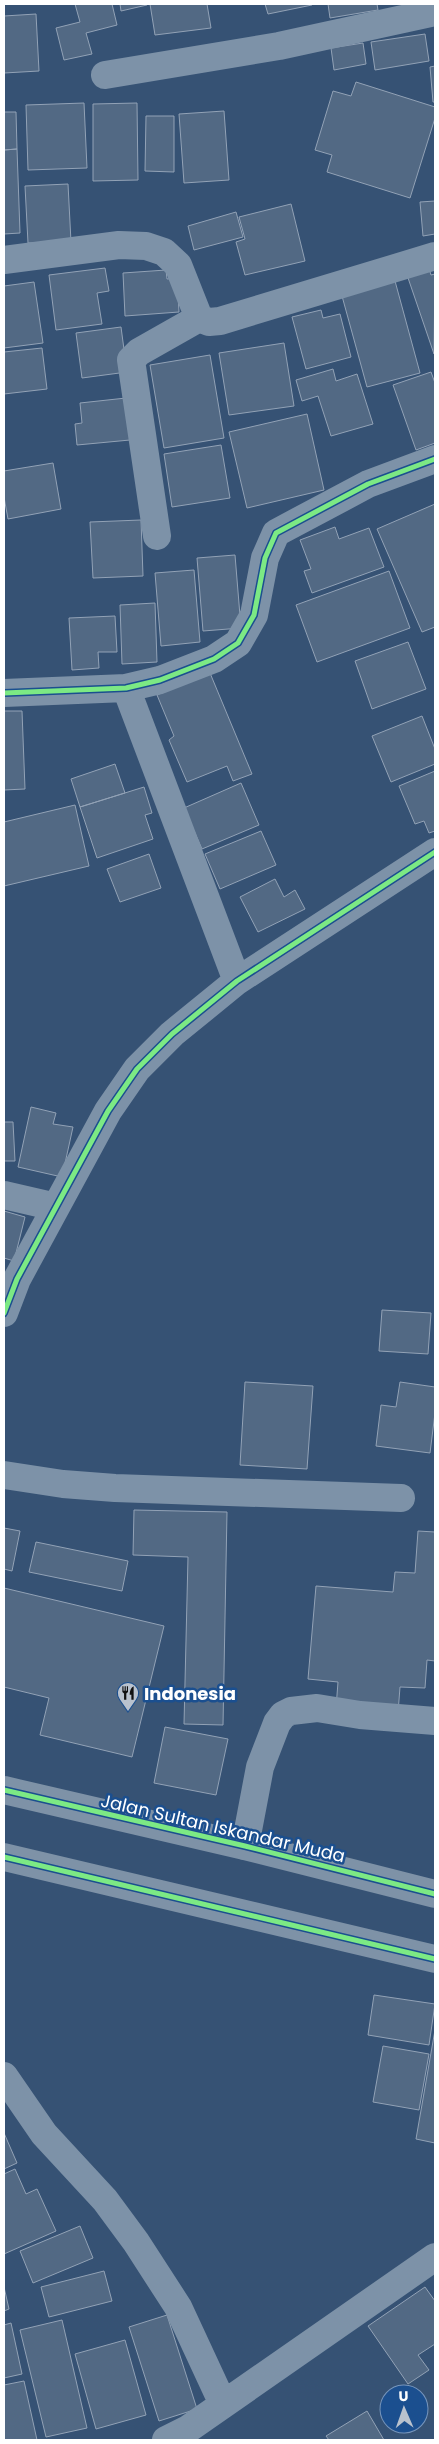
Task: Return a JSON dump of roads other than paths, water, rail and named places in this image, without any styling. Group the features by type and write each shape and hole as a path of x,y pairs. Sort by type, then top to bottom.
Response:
{"highway":[{"name":"Jalan Sultan Iskandar Muda","path":"4,1790 245,1846 435,1894"},
{"path":"4,1857 435,1959"}],"street":[{"path":"105,75 279,46 435,12"},
{"path":"4,260 118,245 146,246 164,252 178,264 199,318 209,322 220,321 435,256"},
{"path":"157,536 131,360 139,352 199,318"},
{"path":"4,693 126,688 160,680 214,659 238,643 254,615 265,558 276,533 368,484 435,459"},
{"path":"126,688 237,980"},
{"path":"4,1313 10,1278 56,1207 108,1111 136,1069 172,1034 237,980 435,852"},
{"path":"4,1195 56,1207"},
{"path":"4,1475 63,1484 115,1488 402,1498"},
{"path":"245,1846 260,1767 277,1722 283,1715 291,1711 317,1708 360,1715 435,1721"},
{"path":"4,2076 44,2134 105,2200 136,2242 178,2307 223,2404"},
{"path":"166,2440 188,2429 435,2257"}],"place":[{"name":"Indonesia","path":"128,1712"}]}
